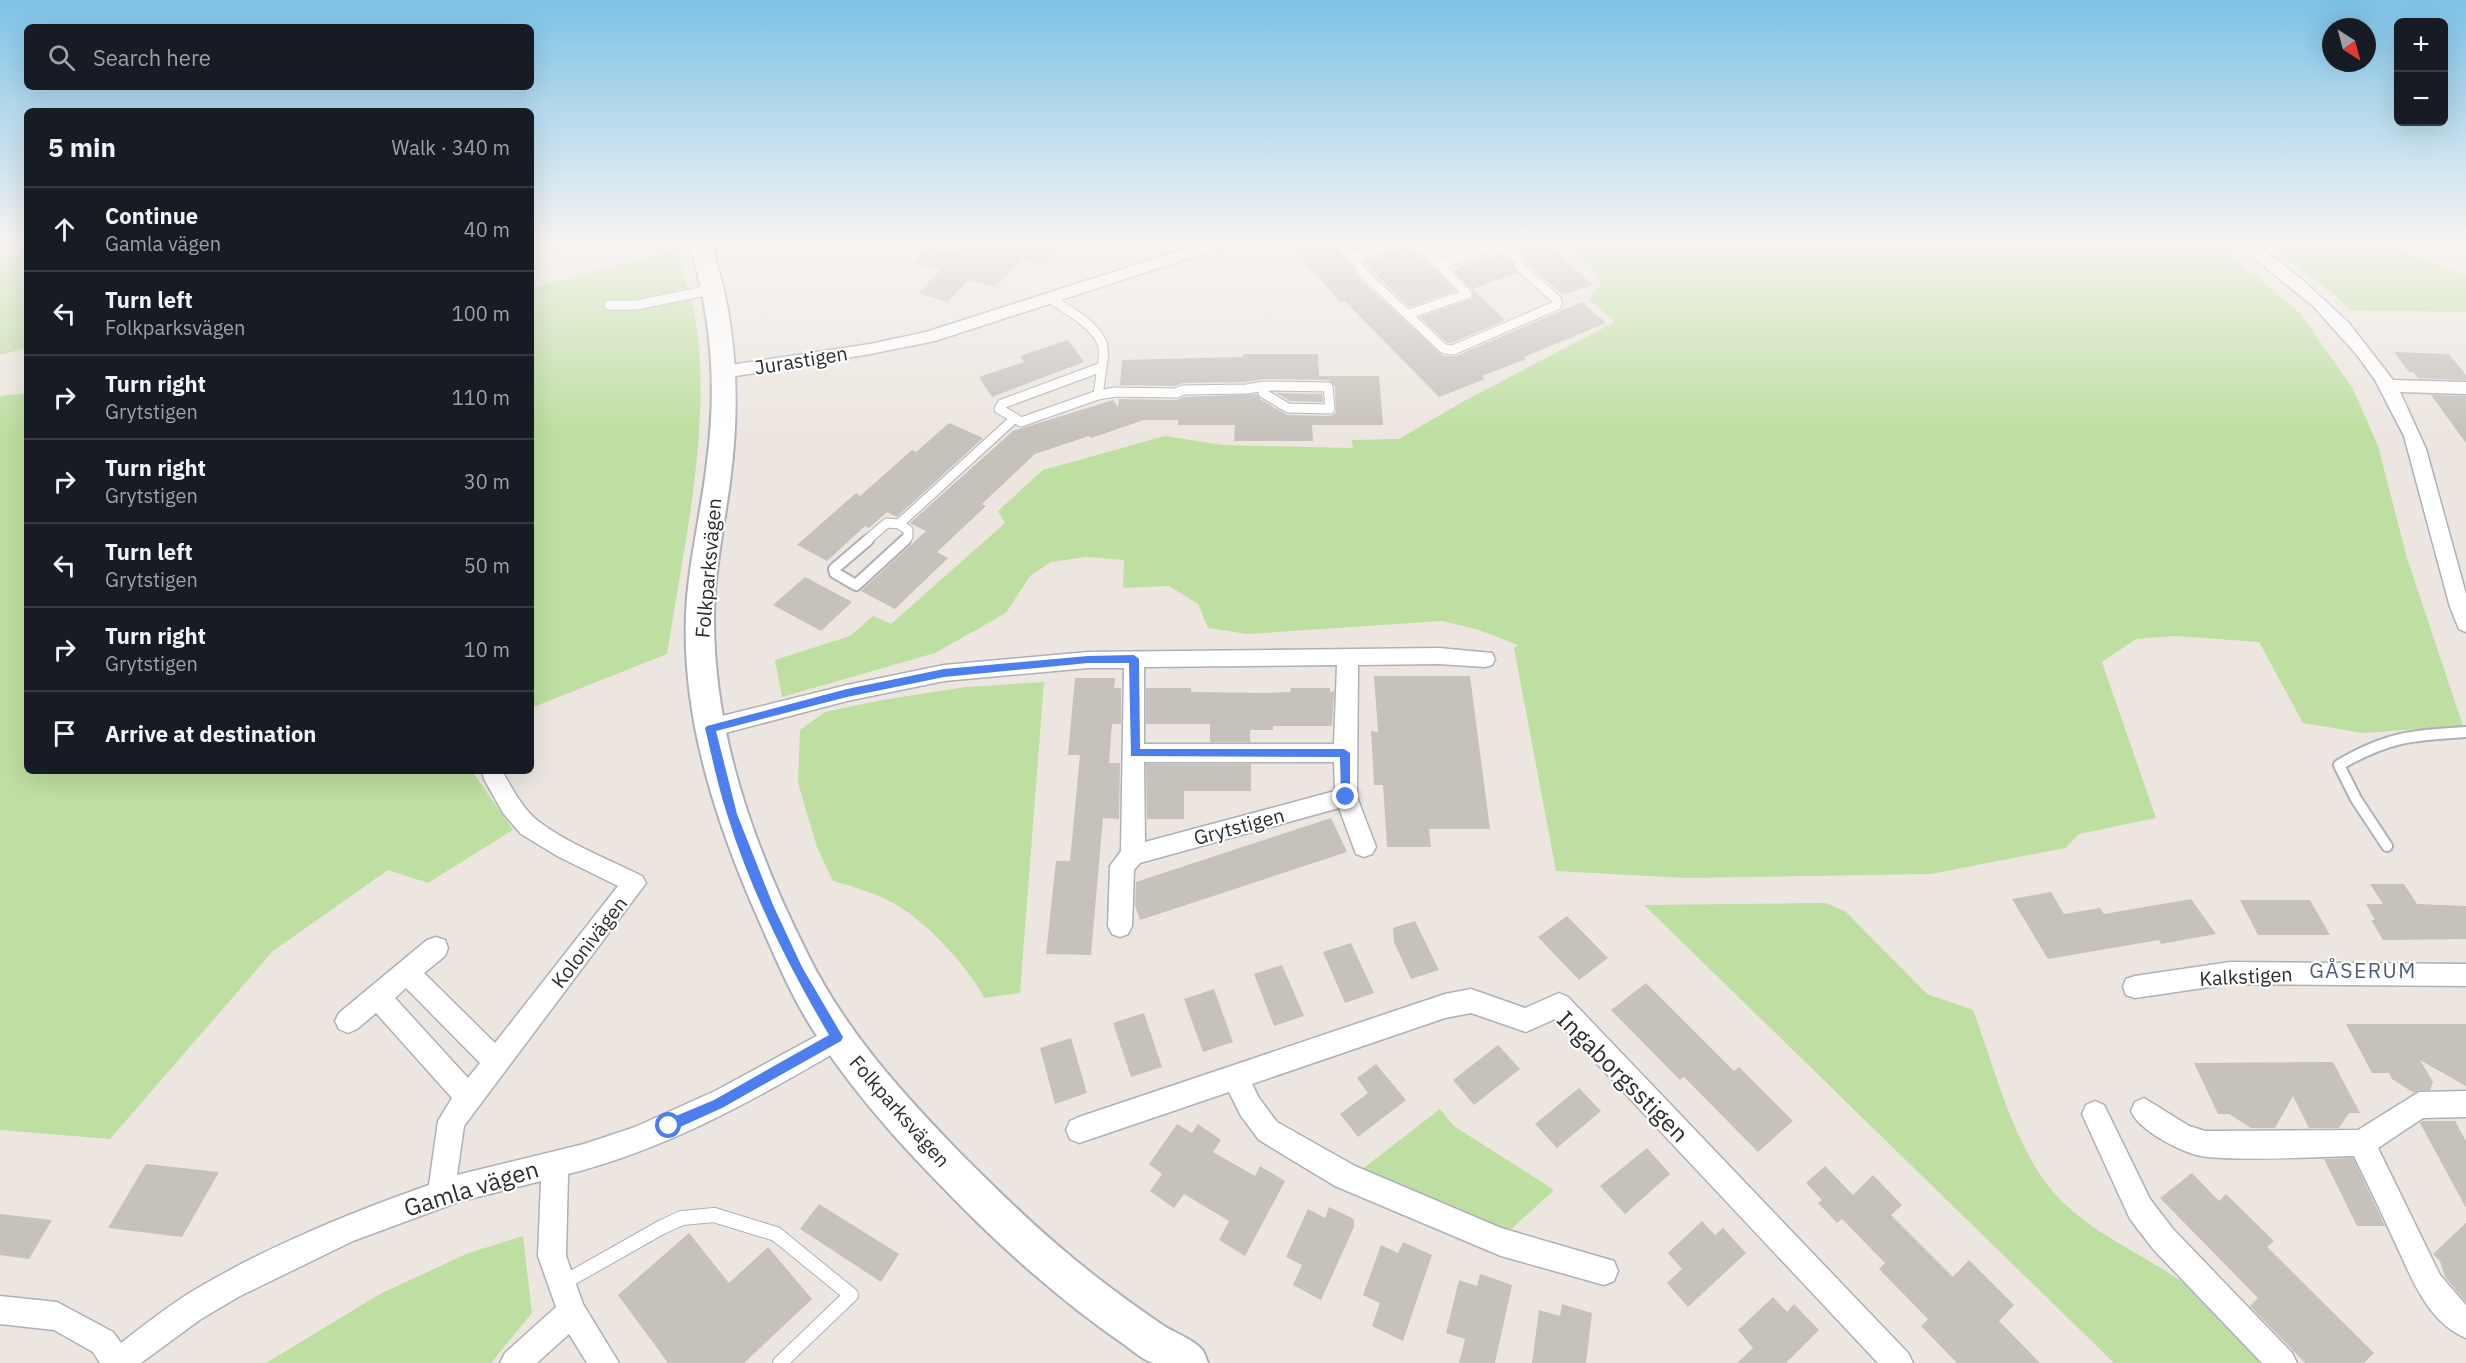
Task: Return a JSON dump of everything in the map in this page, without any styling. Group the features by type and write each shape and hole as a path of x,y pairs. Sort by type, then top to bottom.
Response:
{"main road":[{"name":"Folkparksvägen","path":"718,305 723,332 725,411 720,464 706,549 700,617 702,677 710,728 732,814 767,905 798,971 837,1037 902,1119 982,1202 1076,1286 1188,1363"}],"street":[{"name":"Jurastigen","path":"724,372 870,350 929,337 1030,305"},
{"path":"2320,305 2355,341 2388,386 2414,437 2464,614"},
{"path":"2388,386 2466,388"},
{"path":"1348,657 1344,753 1346,797 1364,847"},
{"path":"710,728 847,693 944,673 1088,660 1485,658"},
{"path":"1120,926 1122,866 1133,855 1134,659"},
{"path":"1135,753 1344,753"},
{"name":"Kolonivägen","path":"441,1194 451,1121 634,883 529,827 512,806 493,774"},
{"name":"Grytstigen","path":"1133,855 1346,797"},
{"path":"348,1021 436,948"},
{"path":"406,973 496,1062"},
{"name":"Kalkstigen","path":"2135,987 2230,973 2466,975"},
{"path":"378,997 469,1098"},
{"name":"Ingaborgsstigen","path":"1079,1130 1445,1006 1471,1001 1526,1020 1559,1005 1898,1363"},
{"name":"Gamla vägen","path":"117,1363 202,1302 281,1260 357,1226 441,1194 604,1151 718,1104 837,1037"},
{"path":"1236,1077 1250,1107 1268,1131 1346,1176 1501,1242 1604,1271"},
{"path":"2144,1111 2182,1137 2205,1143 2362,1143 2419,1105 2466,1104"},
{"path":"2095,1114 2146,1216 2163,1239 2282,1363"},
{"path":"2362,1143 2430,1285 2448,1309 2466,1324"},
{"path":"555,1163 552,1256 572,1312 604,1363"},
{"path":"0,1311 57,1316 103,1342 117,1363"},
{"path":"515,1363 572,1312"}],"lane":[{"path":"609,305 638,305"},
{"path":"1059,305 1085,324 1101,340 1104,352 1098,396"},
{"path":"1399,305 1444,349 1453,350 1557,305"},
{"path":"1410,314 1437,305"},
{"path":"1102,367 1002,404 999,409 1021,422 1115,392 1176,393 1184,390 1247,389 1254,386 1264,386 1328,387 1330,409 1288,408 1263,393 1264,386"},
{"path":"899,524 908,530 908,537 856,585 835,573 834,569 887,523 899,524 1015,418"},
{"path":"2387,846 2356,799 2338,765 2370,747 2412,735 2466,732"},
{"path":"563,1284 662,1227 682,1218 714,1215 776,1234 851,1295 780,1363"}],"green space":[{"path":"0,305 24,305 24,349 0,355"},
{"path":"534,305 692,305 698,335 700,414 693,495 667,654 534,707"},
{"path":"1594,305 2290,305 2301,314 2353,389 2378,446 2407,558 2463,726 2363,733 2303,723 2259,642 2175,636 2136,639 2102,662 2156,818 2079,834 2065,848 1931,874 1686,878 1556,871 1514,648 1518,645 1479,630 1442,621 1248,634 1208,628 1198,604 1169,586 1123,588 1124,560 1086,557 1051,562 1030,576 1006,613 935,653 782,697 775,660 850,636 873,616 891,624 1005,523 998,511 1043,470 1165,436 1223,445 1353,448 1352,440 1399,439 1464,401 1615,322"},
{"path":"2345,305 2466,305 2466,312 2351,310"},
{"path":"24,393 24,774 474,774 513,830 428,883 388,870 273,951 110,1139 0,1130 0,396"},
{"path":"1044,682 1020,993 984,998 957,959 907,911 880,897 833,881 817,847 798,783 800,730 825,712 882,700 966,687"},
{"path":"1825,903 1845,911 1927,994 1973,1010 2011,1118 2031,1160 2058,1197 2094,1228 2196,1292 2224,1317 2267,1363 2114,1363 1644,905"},
{"path":"1440,1109 1454,1126 1554,1190 1507,1233 1361,1170"},
{"path":"523,1236 532,1313 491,1363 266,1363 380,1294 466,1254"}],"building":[{"path":"1349,305 1387,305 1443,356 1456,356 1576,305 1585,305 1606,323 1482,376 1485,379 1439,397"},
{"path":"1456,305 1489,305 1505,320 1452,343 1447,343 1420,317"},
{"path":"1068,340 1084,362 992,397 979,377 1024,362 1020,356"},
{"path":"2394,352 2449,354 2466,375 2466,380 2418,378 2413,372 2409,372"},
{"path":"1243,354 1318,354 1319,376 1379,376 1383,425 1312,425 1313,441 1234,441 1235,425 1178,425 1178,420 1144,420 1091,438 1089,436 1035,454 982,504 986,506 937,552 948,558 895,609 861,591 926,531 910,523 1013,431 1113,400 1118,407 1119,399 1176,400 1184,397 1257,394 1260,399 1287,415 1330,416 1336,413 1335,386 1328,380 1264,379 1246,382 1183,383 1175,386 1120,385 1122,360 1243,357"},
{"path":"1276,393 1322,394 1323,402 1290,401"},
{"path":"2431,395 2466,396 2466,443"},
{"path":"949,423 983,438 897,517 887,512 869,528 865,526 827,561 797,545 856,493 860,496 912,450 916,452"},
{"path":"805,577 852,602 821,631 773,605"},
{"path":"1374,676 1470,676 1490,829 1429,829 1431,847 1387,847 1383,785 1374,785 1371,731 1378,732"},
{"path":"1075,678 1115,678 1114,688 1121,688 1121,724 1112,724 1109,763 1120,763 1119,819 1103,818 1091,955 1046,954 1056,861 1070,861 1080,755 1068,755"},
{"path":"1146,688 1191,688 1191,692 1266,693 1291,692 1290,688 1330,688 1330,692 1334,691 1332,726 1273,726 1273,730 1250,730 1250,742 1210,742 1210,724 1146,724"},
{"path":"1146,764 1251,764 1251,791 1184,791 1184,819 1147,819"},
{"path":"1331,818 1347,852 1140,920 1135,905 1136,882"},
{"path":"2370,884 2404,884 2417,904 2466,906 2466,939 2383,940 2371,920 2375,920 2366,904 2383,904"},
{"path":"2051,892 2064,914 2100,908 2104,914 2191,899 2216,934 2161,944 2159,940 2048,959 2012,899"},
{"path":"2240,900 2310,900 2330,935 2258,935"},
{"path":"1567,916 1608,958 1579,980 1538,937"},
{"path":"1415,921 1439,970 1411,979 1394,942 1393,928"},
{"path":"1351,943 1374,993 1345,1003 1323,952"},
{"path":"1282,965 1304,1016 1274,1026 1254,974"},
{"path":"1646,983 1734,1071 1739,1067 1793,1121 1758,1152 1684,1077 1680,1080 1611,1010"},
{"path":"1214,989 1233,1042 1203,1052 1184,999"},
{"path":"1144,1013 1162,1067 1131,1077 1113,1023"},
{"path":"2346,1024 2466,1024 2466,1086 2420,1060 2433,1082 2430,1090 2419,1090 2414,1093 2392,1079 2389,1073 2372,1073"},
{"path":"1071,1038 1087,1093 1055,1104 1040,1048"},
{"path":"1498,1045 1520,1069 1474,1105 1453,1080"},
{"path":"2333,1062 2360,1113 2349,1113 2339,1128 2309,1128 2293,1096 2275,1128 2251,1128 2229,1114 2218,1114 2194,1063"},
{"path":"1376,1064 1406,1100 1358,1137 1340,1114 1368,1093 1357,1078"},
{"path":"1579,1088 1601,1111 1557,1148 1535,1124"},
{"path":"2422,1121 2455,1121 2466,1141 2466,1208 2420,1123"},
{"path":"1177,1124 1192,1133 1198,1124 1221,1140 1213,1152 1255,1176 1260,1166 1285,1181 1245,1256 1219,1240 1229,1221 1184,1194 1174,1208 1150,1191 1162,1174 1149,1164"},
{"path":"1647,1148 1670,1174 1625,1214 1600,1186"},
{"path":"2353,1158 2385,1226 2357,1226 2324,1159"},
{"path":"146,1164 219,1172 182,1237 108,1228"},
{"path":"1825,1166 1853,1195 1873,1175 1902,1205 1891,1215 1953,1277 1969,1260 2014,1305 1999,1321 2040,1363 1957,1363 1921,1326 1928,1319 1879,1269 1885,1263 1842,1219 1837,1223 1818,1203 1822,1200 1806,1183"},
{"path":"2192,1173 2219,1201 2226,1194 2274,1241 2267,1247 2374,1353 2364,1363 2305,1363 2250,1306 2258,1298 2160,1198"},
{"path":"819,1204 899,1254 881,1282 800,1229"},
{"path":"1329,1207 1354,1219 1354,1227 1321,1300 1293,1285 1302,1265 1286,1257 1308,1209 1325,1218"},
{"path":"0,1214 52,1220 29,1259 0,1255"},
{"path":"1702,1221 1715,1235 1723,1228 1746,1253 1688,1307 1667,1283 1682,1269 1668,1253"},
{"path":"2466,1223 2466,1302 2445,1277 2440,1261 2433,1254"},
{"path":"689,1233 729,1283 768,1247 812,1299 744,1363 668,1363 618,1295"},
{"path":"1403,1242 1432,1255 1403,1341 1372,1326 1380,1303 1363,1295 1381,1245 1398,1253"},
{"path":"1480,1274 1512,1285 1495,1363 1459,1363 1465,1339 1446,1333 1459,1280 1477,1286"},
{"path":"1773,1297 1787,1312 1794,1304 1819,1330 1786,1363 1737,1363 1753,1348 1738,1330"},
{"path":"1562,1304 1592,1313 1586,1363 1532,1363 1539,1310 1560,1316"}],"district":[{"name":"GÅSERUM","path":"2363,970"}],"route":[{"path":"669,1126 718,1104 837,1037 798,971 767,905 732,814 710,728 847,693 944,673 1088,660 1134,659 1135,753 1344,753 1346,797"}]}
